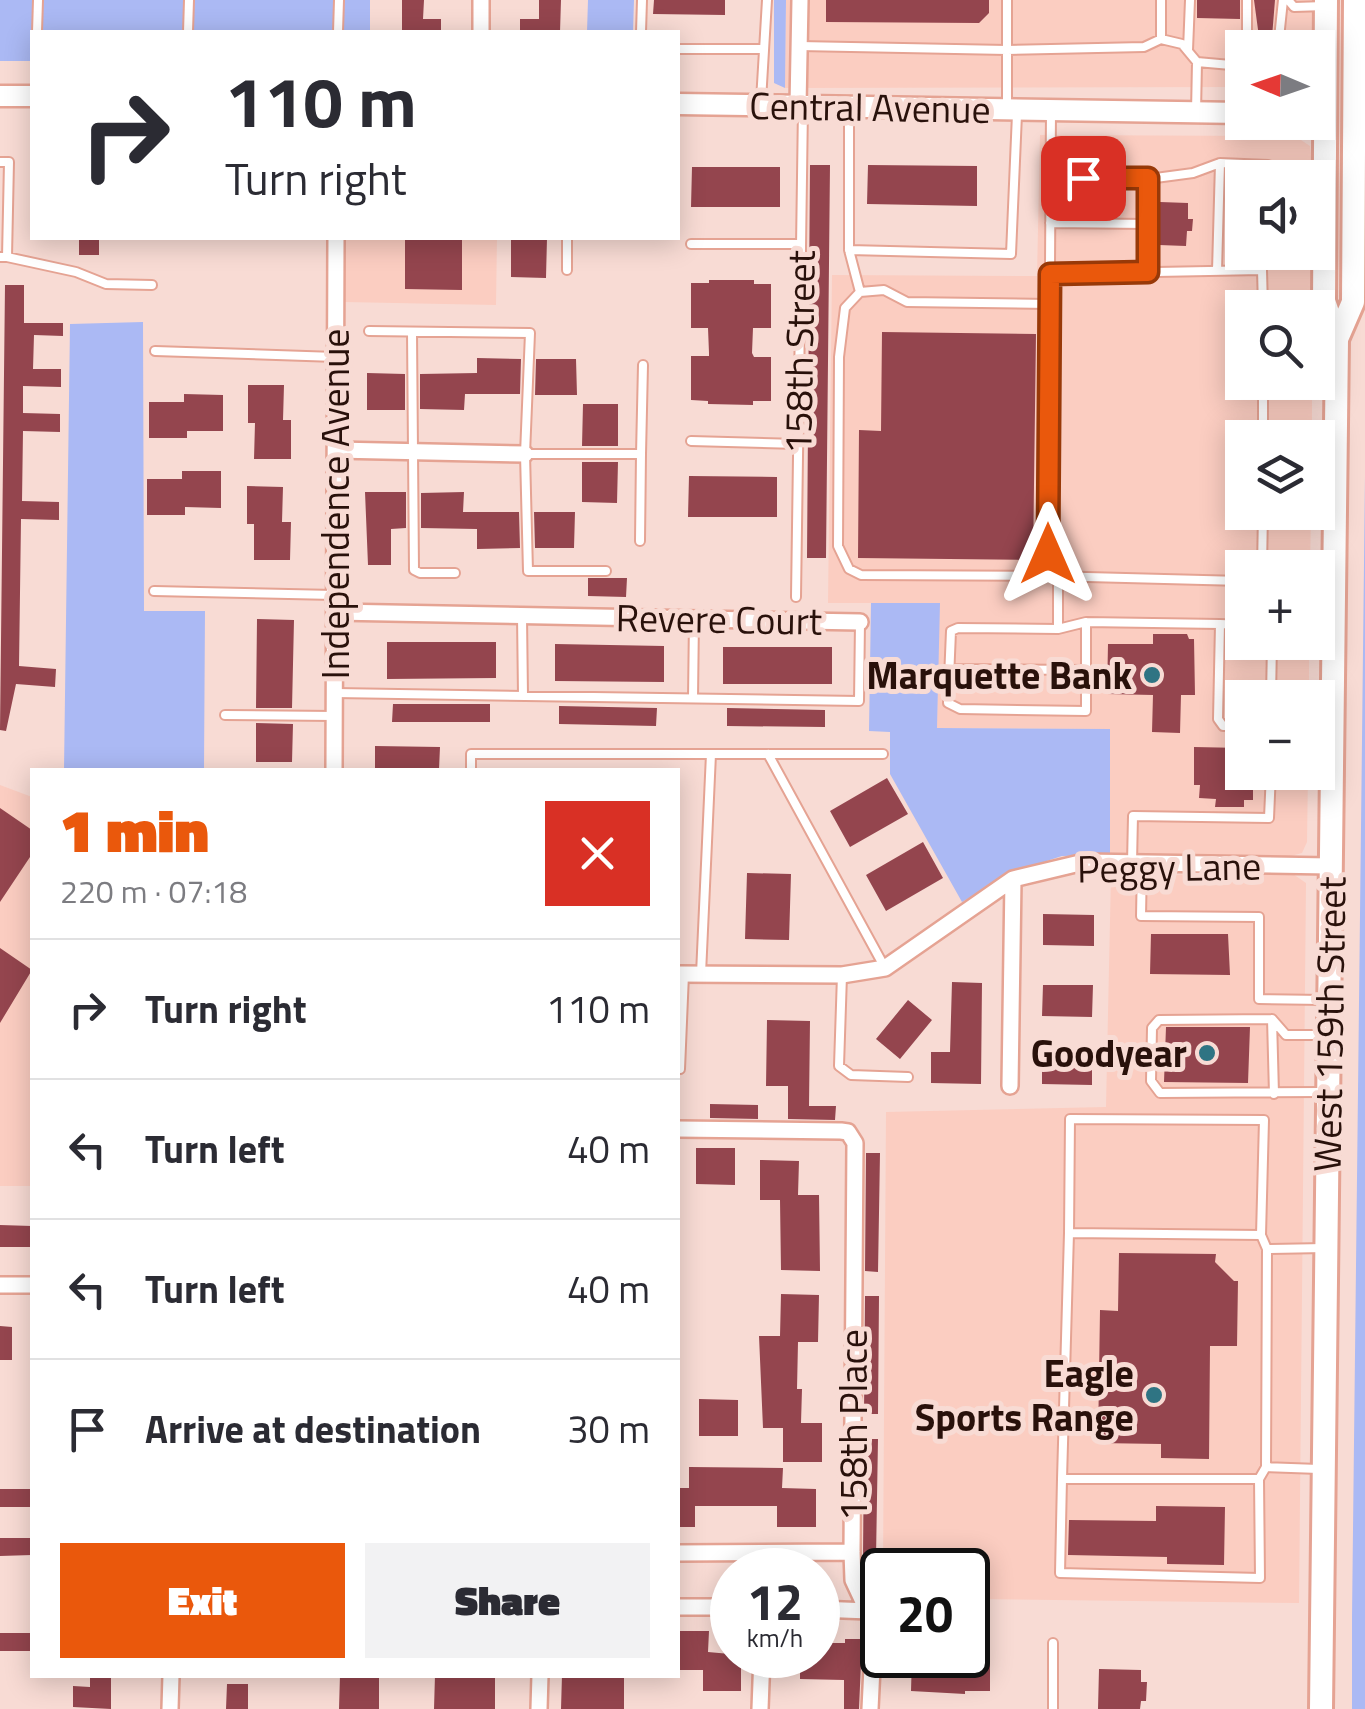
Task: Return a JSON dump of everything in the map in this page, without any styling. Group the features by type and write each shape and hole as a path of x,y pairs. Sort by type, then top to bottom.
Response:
{"main road":[{"name":"West 159th Street","path":"1335,331 1352,302 1360,114 1356,0"},
{"name":"West 159th Street","path":"1325,30 1326,3"},
{"name":"West 159th Street","path":"1324,270 1324,290"},
{"name":"West 159th Street","path":"1327,550 1329,400"},
{"name":"West 159th Street","path":"1321,1709 1330,866 1326,790"}],"street":[{"path":"481,0 481,30"},
{"name":"158th Street","path":"800,0 800,106"},
{"path":"0,96 30,96"},
{"name":"Central Avenue","path":"680,104 1225,112"},
{"path":"1335,113 1360,114"},
{"name":"Independence Avenue","path":"334,768 336,240"},
{"path":"336,450 526,454"},
{"name":"Revere Court","path":"335,612 860,622"},
{"name":"Peggy Lane","path":"688,974 842,975 885,968 1014,879 1084,862 1330,866"},
{"path":"1010,1086 1014,879"},
{"name":"158th Place","path":"680,1129 841,1131 852,1137 852,1552 860,1600"},
{"path":"0,1285 30,1285"},
{"path":"680,1553 852,1552"},
{"path":"680,1607 710,1607"},
{"path":"170,1678 170,1709"},
{"path":"539,1709 540,1678"},
{"path":"760,1709 761,1678"},
{"name":"158th Place","path":"870,1709 871,1678"}],"lane":[{"path":"37,30 38,0"},
{"path":"188,30 189,0"},
{"path":"338,30 339,0"},
{"path":"641,30 642,0"},
{"path":"761,106 767,0"},
{"path":"849,250 1011,254 1012,109 1007,0"},
{"path":"1160,0 1161,39"},
{"path":"1188,51 1190,0"},
{"path":"1246,30 1247,0"},
{"path":"1286,0 1294,7 1326,3"},
{"path":"1281,30 1286,0"},
{"path":"799,46 1007,50 1144,47 1161,39 1182,44 1197,62 1196,112"},
{"path":"680,49 763,49"},
{"path":"1197,62 1225,64"},
{"name":"158th Street","path":"796,597 800,106"},
{"path":"849,107 849,250 860,292"},
{"path":"1050,110 1053,576 1058,629"},
{"path":"4,162 4,257 76,272 106,284 152,285"},
{"path":"1217,270 1220,163"},
{"path":"1050,177 1148,178 1193,173 1225,163"},
{"path":"1148,178 1148,272"},
{"path":"1050,223 1148,224"},
{"path":"566,270 567,240"},
{"path":"691,244 801,244"},
{"path":"1050,274 1225,270"},
{"path":"1262,270 1263,290"},
{"path":"1320,270 1324,278"},
{"path":"1050,304 907,302 884,290 860,292 845,308 840,357 838,546 849,569 861,575 1225,581"},
{"path":"369,332 530,332 528,571 606,571"},
{"path":"412,332 414,570 455,573"},
{"path":"154,351 336,357"},
{"path":"640,541 643,365"},
{"path":"692,441 798,444"},
{"path":"526,454 641,454"},
{"path":"154,591 335,595"},
{"path":"522,616 523,696"},
{"path":"693,698 694,619"},
{"name":"Revere Court","path":"335,694 860,701 860,622"},
{"path":"1086,622 1086,711 960,709 948,702 951,631 958,628 1058,629 1086,622 1225,624"},
{"path":"1220,624 1218,719 1225,726"},
{"path":"950,668 1086,670"},
{"path":"225,715 334,716"},
{"path":"471,768 472,754 883,754"},
{"path":"680,1070 712,754"},
{"path":"768,754 885,968"},
{"path":"1270,790 1270,818 1133,816 1141,916 1259,916 1259,999 1329,1000"},
{"path":"842,975 839,1066 851,1075 908,1077"},
{"path":"1328,1035 1286,1035 1272,1020 1159,1020 1152,1028 1150,1081 1160,1093 1328,1092"},
{"path":"1272,1020 1274,1094"},
{"path":"1070,1119 1264,1120 1261,1234 1267,1249 1266,1468 1259,1479 1260,1578 1060,1572 1068,1233 1070,1119"},
{"path":"1068,1233 1261,1234"},
{"path":"1267,1249 1326,1248"},
{"path":"1266,1468 1324,1469"},
{"path":"1062,1479 1259,1479"},
{"path":"1053,1643 1053,1709"}],"shaded area":[{"path":"0,0 370,0 370,30 30,30 30,61 0,61"},
{"path":"588,0 634,0 633,30 587,30"},
{"path":"774,0 786,0 785,88 774,83"},
{"path":"786,0 1315,0 1316,30 1225,30 1225,87 785,88"},
{"path":"1040,135 1225,136 1225,140 1301,140 1310,146 1312,160 1225,160 1225,270 1314,270 1313,290 1225,290 1225,400 1312,400 1312,420 1225,420 1225,530 1311,530 1310,550 1225,550 1225,660 1309,660 1309,680 1225,680 1225,790 1308,790 1307,842 1302,853 1110,855 1110,729 937,728 939,603 828,603 832,275 1037,276"},
{"path":"344,240 497,240 496,305 344,302"},
{"path":"143,322 144,611 205,611 204,768 64,768 70,324"},
{"path":"1365,476 1365,1709 1352,1709 1352,1618"},
{"path":"871,603 940,603 937,728 1110,729 1110,855 1062,856 1016,871 962,902 890,774 890,732 869,731"},
{"path":"0,785 30,796 30,1186 0,1186"},
{"path":"1293,874 1306,883 1299,1603 990,1599 990,1548 883,1548 886,1112 1106,1107 1111,875"}],"building":[{"path":"402,0 424,0 423,19 441,19 441,30 402,30"},
{"path":"539,0 561,0 560,30 520,30 520,19 539,19"},
{"path":"654,0 725,0 725,15 653,14"},
{"path":"826,0 989,0 989,13 979,23 826,22"},
{"path":"1197,0 1240,0 1240,19 1197,18"},
{"path":"1254,0 1275,0 1273,30 1258,30"},
{"path":"810,165 830,165 826,558 807,558"},
{"path":"868,165 977,166 977,206 867,204"},
{"path":"692,167 780,167 780,207 691,207"},
{"path":"1160,202 1188,203 1188,219 1193,219 1186,246 1159,245"},
{"path":"79,240 99,240 99,255 79,255"},
{"path":"405,240 462,240 462,290 405,289"},
{"path":"511,240 547,240 546,278 511,277"},
{"path":"709,280 771,284 771,328 753,328 752,353 754,357 771,357 771,401 753,401 753,405 691,400 691,356 709,353 708,328 691,328 691,283"},
{"path":"5,285 24,285 24,323 63,323 63,336 34,335 33,369 61,369 61,387 23,386 23,413 60,414 60,432 23,431 22,501 59,502 59,520 21,519 19,666 56,669 55,687 16,684 6,731 0,730"},
{"path":"882,332 1036,334 1033,560 858,558 859,430 881,431"},
{"path":"477,358 521,359 520,394 465,394 464,410 420,409 420,374 477,373"},
{"path":"536,359 576,359 577,395 535,395"},
{"path":"367,373 405,374 405,410 367,410"},
{"path":"248,385 284,385 283,420 291,420 291,459 254,459 255,423 248,423"},
{"path":"184,394 223,395 223,431 187,431 187,438 149,438 149,402 184,402"},
{"path":"583,404 618,404 618,446 582,446"},
{"path":"582,462 618,462 617,503 582,502"},
{"path":"182,471 221,471 221,508 185,507 185,515 147,515 147,479 182,479"},
{"path":"689,476 777,477 777,517 688,517"},
{"path":"247,486 283,487 282,522 291,522 290,560 254,560 254,524 247,524"},
{"path":"365,492 406,492 406,528 391,529 391,565 368,565"},
{"path":"464,492 463,512 519,512 520,548 477,549 477,529 421,528 421,493"},
{"path":"534,512 575,512 574,548 535,548"},
{"path":"588,578 627,578 626,597 588,596"},
{"path":"257,619 294,620 292,708 256,708"},
{"name":"Marquette Bank","path":"1153,634 1187,634 1194,639 1195,695 1181,695 1180,733 1152,732 1153,695 1107,694 1108,644 1153,644"},
{"path":"387,642 496,642 496,678 387,679"},
{"path":"555,644 664,646 664,682 555,681"},
{"path":"723,647 832,647 832,684 723,684"},
{"path":"393,704 490,704 490,722 392,722"},
{"path":"559,706 657,708 656,726 559,724"},
{"path":"727,708 825,710 825,727 727,726"},
{"path":"256,723 293,724 292,762 256,762"},
{"path":"375,746 440,747 439,768 375,768"},
{"path":"1194,747 1225,748 1225,790 1253,790 1253,800 1244,800 1244,807 1215,807 1216,799 1199,798 1200,785 1194,785"},
{"path":"887,778 908,814 850,847 830,811"},
{"path":"0,808 30,829 30,857 0,902"},
{"path":"923,842 943,878 886,911 866,875"},
{"path":"747,873 791,874 789,940 745,939"},
{"path":"1043,914 1094,915 1094,946 1043,945"},
{"path":"1151,934 1228,934 1230,975 1150,974"},
{"path":"0,948 30,969 30,973 0,1023"},
{"path":"952,982 982,983 981,1084 931,1083 931,1052 950,1052"},
{"path":"1043,985 1093,985 1092,1017 1042,1016"},
{"path":"908,1000 932,1020 900,1059 876,1039"},
{"path":"767,1020 810,1021 809,1106 836,1106 835,1120 788,1119 788,1086 766,1086"},
{"name":"Goodyear","path":"1166,1027 1250,1027 1248,1083 1164,1082"},
{"path":"1042,1053 1092,1054 1092,1085 1042,1084"},
{"path":"710,1104 758,1105 758,1119 710,1118"},
{"path":"696,1148 735,1148 735,1185 696,1184"},
{"path":"866,1153 880,1153 878,1272 865,1271"},
{"path":"760,1160 799,1161 798,1195 819,1195 820,1271 781,1270 780,1200 760,1200"},
{"path":"0,1225 30,1226 30,1247 0,1247"},
{"name":"Eagle Sports Range","path":"1119,1253 1216,1254 1215,1262 1238,1281 1237,1346 1210,1346 1209,1459 1161,1458 1161,1444 1098,1443 1100,1310 1118,1311"},
{"path":"781,1294 819,1295 818,1342 798,1342 797,1389 802,1389 801,1423 822,1423 822,1462 783,1462 783,1428 763,1428 759,1336 780,1336"},
{"path":"865,1296 879,1296 878,1414 864,1414"},
{"path":"0,1326 12,1327 12,1360 0,1360"},
{"path":"699,1399 738,1400 738,1436 699,1436"},
{"path":"864,1439 878,1439 876,1548 863,1548"},
{"path":"689,1467 783,1468 782,1488 816,1489 816,1527 777,1527 777,1506 695,1506 695,1527 680,1527 680,1488 689,1488"},
{"path":"0,1489 30,1489 30,1507 0,1507"},
{"path":"1156,1506 1225,1507 1224,1565 1167,1564 1167,1557 1068,1555 1069,1520 1156,1521"},
{"path":"0,1538 30,1538 30,1555 0,1556"},
{"path":"680,1631 709,1631 710,1678 741,1678 741,1691 703,1691 703,1670 680,1670"},
{"path":"0,1633 30,1633 30,1651 0,1651"},
{"path":"845,1639 860,1639 859,1709 844,1709 844,1680 800,1679 840,1678 840,1643 845,1643"},
{"path":"1099,1669 1141,1670 1141,1682 1147,1682 1146,1701 1141,1701 1140,1709 1098,1709"},
{"path":"90,1678 111,1678 111,1709 73,1707 73,1686 90,1687"},
{"path":"340,1678 379,1678 379,1709 339,1709"},
{"path":"435,1678 495,1678 495,1709 434,1709"},
{"path":"562,1678 624,1678 624,1709 561,1709"},
{"path":"911,1678 990,1678 990,1691 911,1691"},
{"path":"227,1684 248,1684 248,1709 226,1709"}],"place":[{"name":"Marquette Bank","path":"1152,675"},
{"name":"Goodyear","path":"1207,1053"},
{"name":"Eagle Sports Range","path":"1154,1395"}],"route":[{"path":"1048,554 1050,274 1148,272 1148,178 1083,178"}]}
